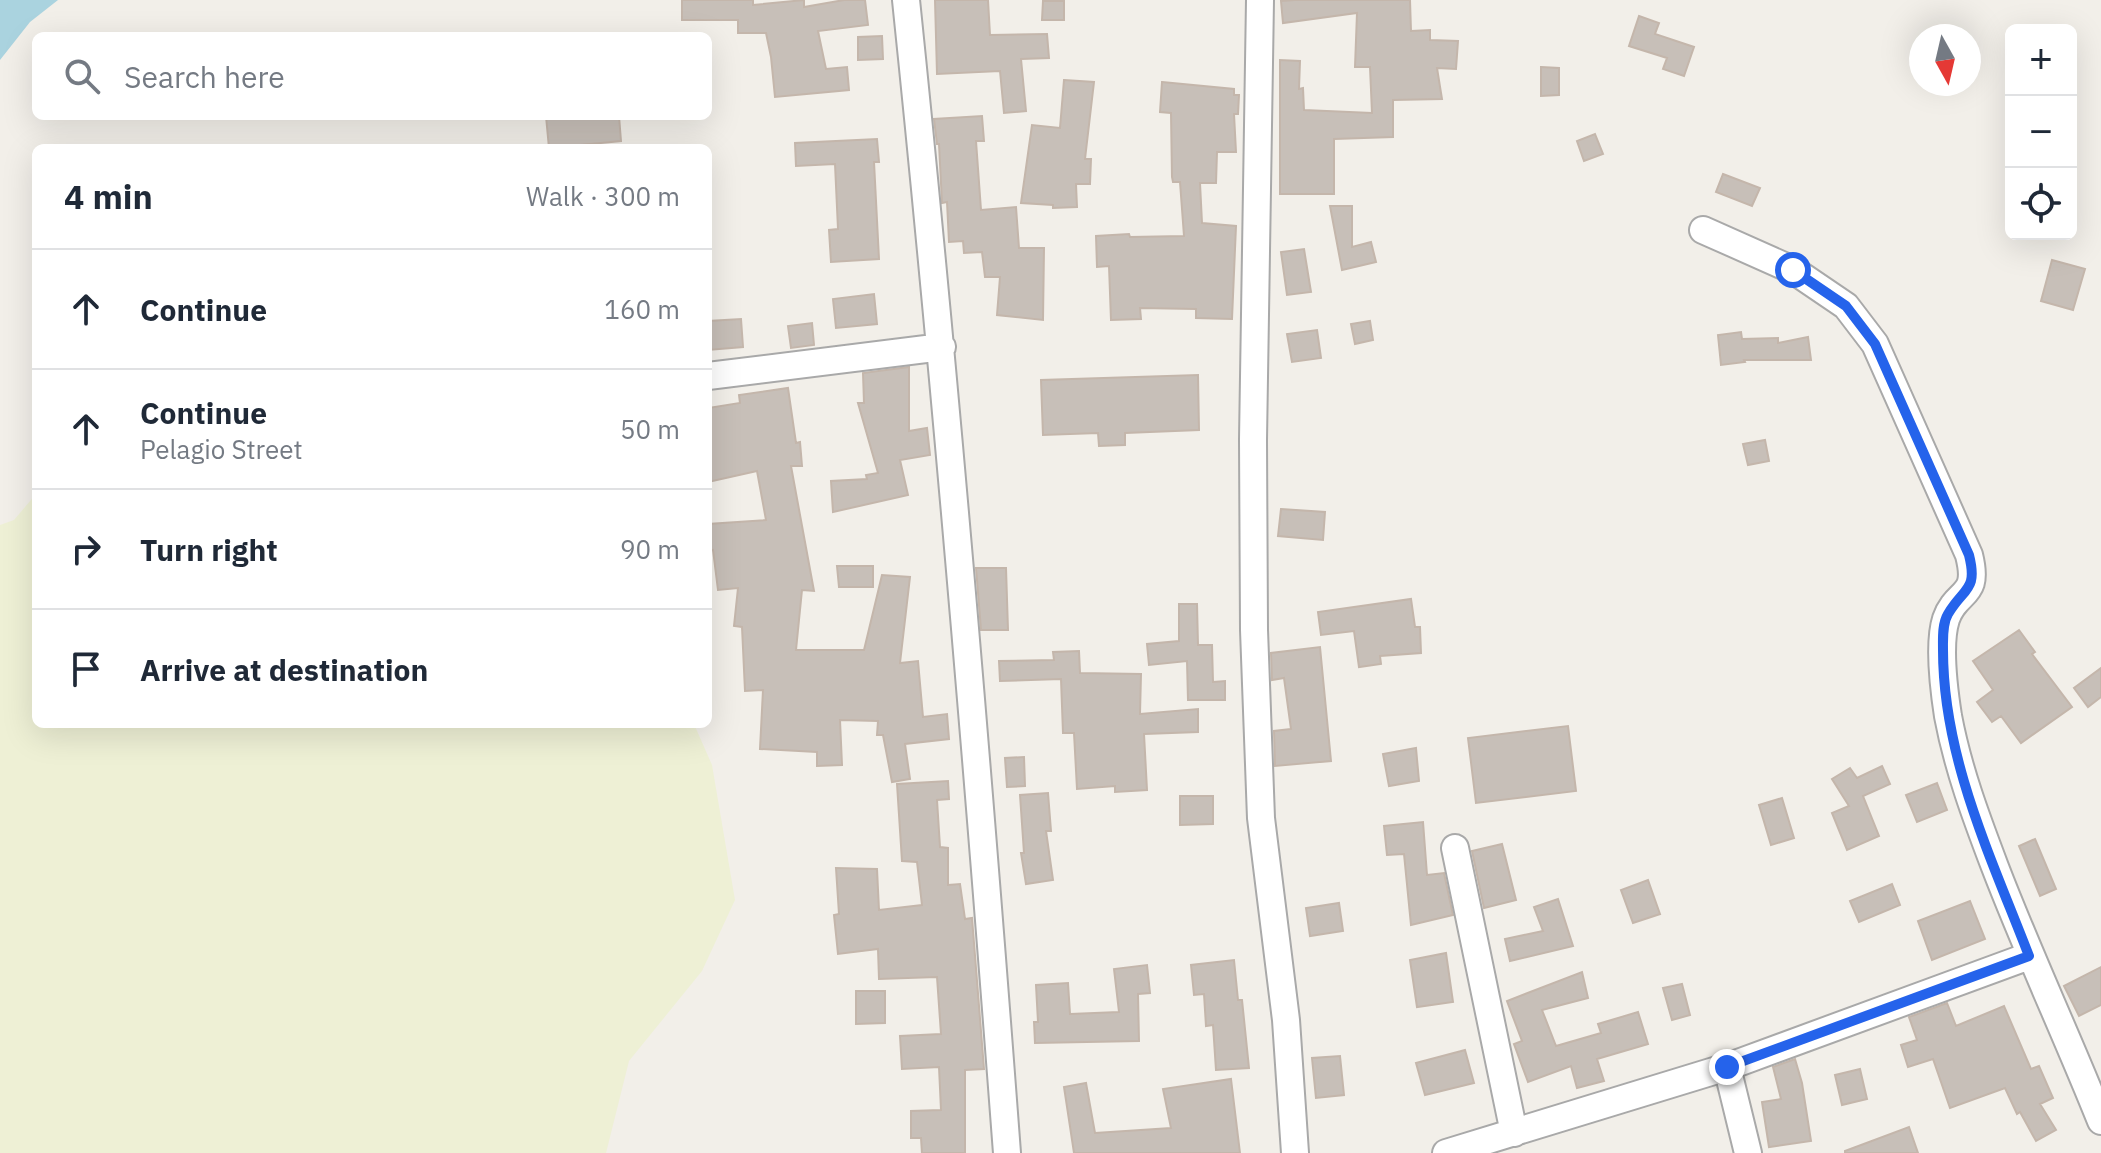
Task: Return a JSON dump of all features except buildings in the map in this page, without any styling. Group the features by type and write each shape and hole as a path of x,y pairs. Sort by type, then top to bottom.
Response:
{"street":[{"path":"906,0 942,347 979,775 1007,1153"},
{"path":"1260,0 1253,440 1254,630 1261,818 1286,1020 1295,1153"},
{"path":"1703,230 1793,270 1846,306 1875,344 1969,555 1973,572 1972,583 1947,615 1943,629 1948,714 1964,786 2029,956 2101,1121"},
{"path":"712,376 942,347"},
{"path":"1455,848 1514,1133"},
{"path":"1446,1153 1727,1067 2029,956"},
{"path":"1727,1067 1748,1153"}],"green space":[{"path":"32,499 32,728 696,728 712,765 735,900 702,971 629,1061 606,1153 0,1153 0,525 14,520"}],"water":[{"path":"0,0 58,0 30,22 0,60"}],"route":[{"path":"1727,1067 2029,956 1964,786 1948,714 1943,629 1947,615 1972,583 1969,555 1875,344 1846,306 1793,270"}]}
